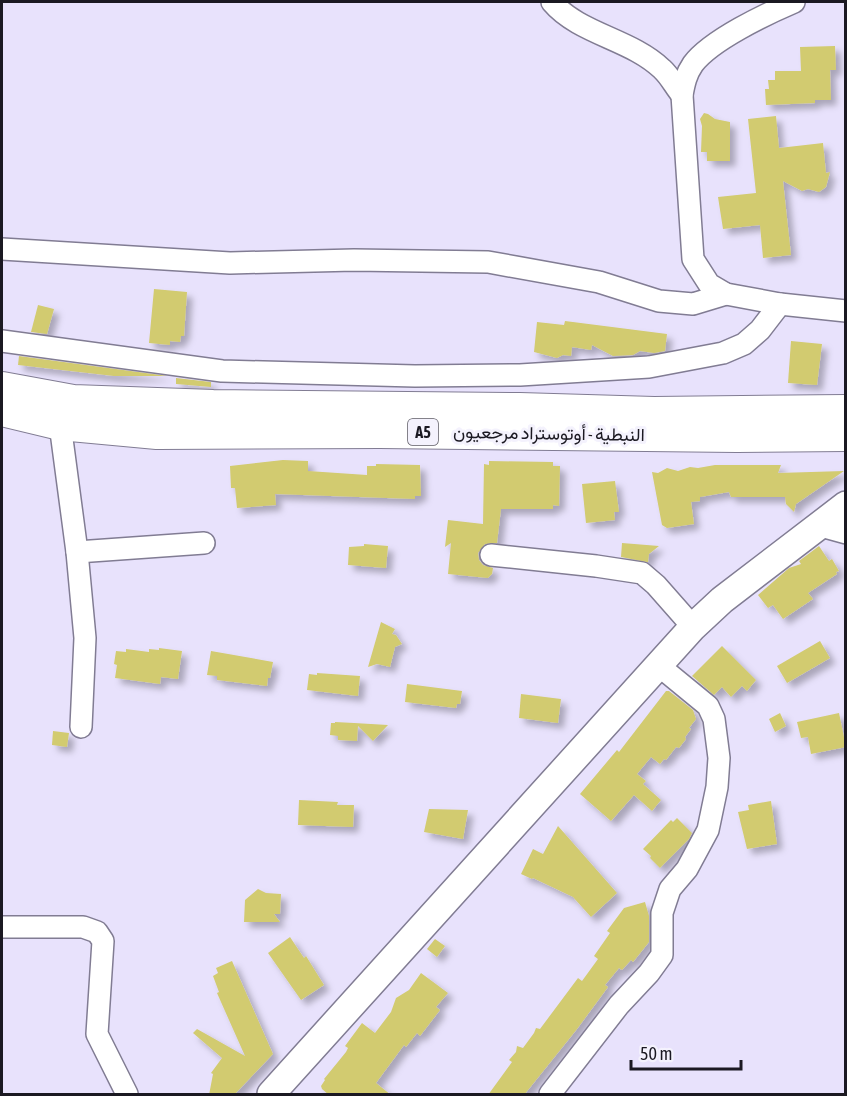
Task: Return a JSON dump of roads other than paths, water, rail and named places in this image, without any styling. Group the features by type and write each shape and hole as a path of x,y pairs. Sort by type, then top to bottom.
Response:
{"highway":[{"name":"النبطية - أوتوستراد مرجعيون","path":"2,388 73,401 213,406 654,412 846,411"},
{"name":"النبطية - أوتوستراد مرجعيون","path":"2,410 60,424 157,433 846,435"}],"main road":[{"path":"272,1095 693,627 722,600 846,504"}],"street":[{"path":"552,2 577,22 625,45 662,69 681,95"},
{"path":"794,2 759,17 733,33 693,63 685,79 681,95 693,259 709,284 726,294 780,304 846,311"},
{"path":"2,249 230,263 354,260 488,262 599,282 659,301 693,304 726,294"},
{"path":"2,341 222,371 415,376 520,375 650,367 723,352 744,344 760,330 780,304"},
{"path":"520,375 520,409"},
{"path":"60,424 77,552 85,638 81,728"},
{"path":"817,525 846,533"},
{"path":"77,552 204,543"},
{"path":"491,555 642,573 656,585 693,627"},
{"path":"550,1095 619,1005 649,973 662,955 662,913 670,889 687,869 708,830 717,787 719,758 714,720 708,706 658,665"},
{"path":"2,927 83,927 97,932 103,941 97,1034 127,1095"}]}
